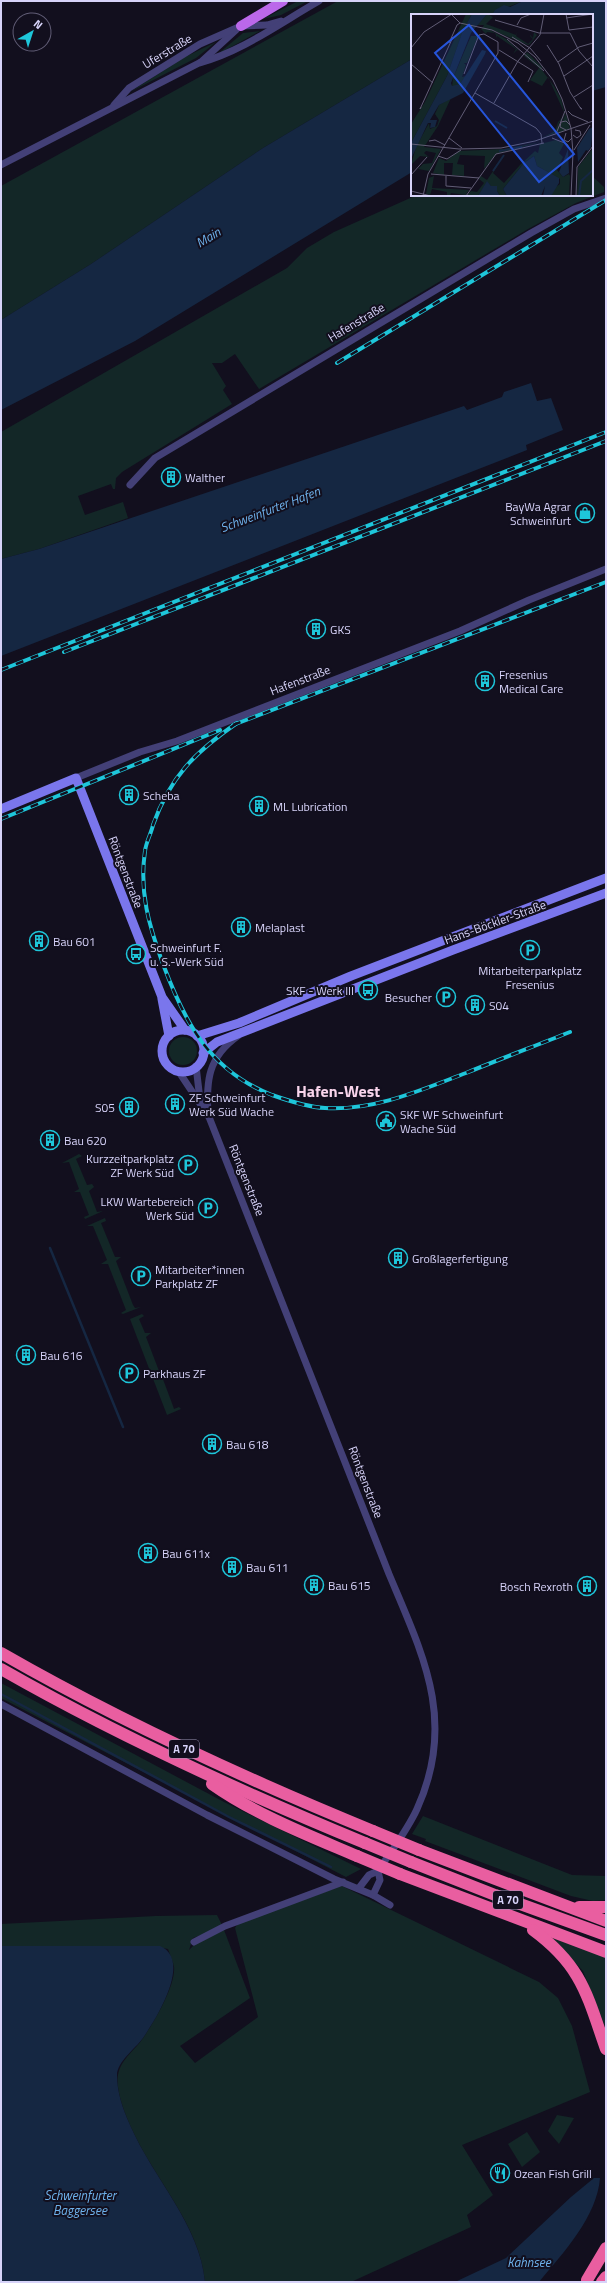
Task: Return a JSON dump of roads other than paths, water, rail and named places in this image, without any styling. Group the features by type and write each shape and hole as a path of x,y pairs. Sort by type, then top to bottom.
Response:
{"highway":[{"name":"A 70","path":"1,1653 79,1697 170,1742 262,1784 419,1850 606,1921"},
{"name":"A 70","path":"1,1669 118,1732 261,1799 411,1862 495,1895 606,1935"},
{"path":"180,1762 217,1788 258,1811 357,1856 519,1920 606,1952"},
{"path":"564,1906 606,1908"},
{"path":"519,1920 554,1946 576,1972 584,1987 606,2049"},
{"path":"586,2281 606,2248"},
{"path":"586,2281 606,2255"},
{"path":"602,2282 606,2277"}],"main road":[{"path":"241,26 283,1"}],"street":[{"name":"Uferstraße","path":"1,165 112,106 199,63 226,55 264,35 287,19 319,1"},
{"name":"Uferstraße","path":"112,106 129,88 188,51 241,26 266,25 287,19"},
{"name":"Uferstraße","path":"199,63 241,26"},
{"name":"Hafenstraße","path":"130,485 155,458 531,233 574,209 606,198"},
{"name":"Hafenstraße","path":"1,809 140,752 178,741 460,631 529,600 606,569"},
{"name":"Röntgenstraße","path":"76,778 162,997 169,1036"},
{"name":"Hans-Böckler-Straße","path":"197,1036 239,1023 351,976 606,878"},
{"path":"579,889 584,902"},
{"name":"Hans-Böckler-Straße","path":"203,1053 217,1042 413,965 606,893"},
{"path":"409,954 413,965"},
{"path":"351,976 355,988"},
{"name":"Röntgenstraße","path":"162,997 184,1030"},
{"path":"299,997 304,1009"},
{"path":"184,1030 197,1036 203,1046 203,1053 196,1066 186,1072 179,1072 167,1065 163,1059 162,1047 169,1036 176,1031 184,1030"},
{"path":"209,1117 207,1090 212,1066 223,1049 243,1033"},
{"name":"Röntgenstraße","path":"196,1066 200,1102"},
{"name":"Röntgenstraße","path":"179,1072 209,1117 389,1574 418,1643 427,1673 434,1715 436,1745 427,1786 416,1811 378,1871 369,1875 359,1888"},
{"path":"1,1704 207,1815 343,1882 359,1888 390,1906"},
{"name":"Röntgenstraße","path":"373,1895 380,1880 378,1871"},
{"path":"194,1942 226,1926 343,1882"}],"water":[{"path":"523,1 606,1 606,87 593,91 593,14 493,14 495,10 504,5 510,7"},
{"name":"Main","path":"411,60 411,173 135,341 1,410 1,320 91,264 263,148"},
{"name":"Schweinfurter Hafen","path":"531,383 537,401 551,398 563,430 526,445 527,450 1,656 1,559 39,549 464,406 467,410 502,397 504,392"},
{"name":"Schweinfurter Baggersee","path":"1,1946 160,1946 169,1953 173,1964 173,1976 169,1990 156,2018 149,2029 120,2065 117,2075 117,2082 121,2101 130,2125 140,2145 185,2221 194,2241 201,2261 205,2282 1,2282"},
{"name":"Kahnsee","path":"594,2178 600,2178 598,2192 593,2207 568,2247 539,2282 455,2282 506,2258 571,2197"}],"waterway":[{"path":"50,1248 123,1427"},
{"path":"1,1694 229,1817 331,1867"}],"railway":[{"path":"337,363 606,200"},
{"path":"1,670 606,432"},
{"path":"64,652 606,441"},
{"path":"233,725 606,582"},
{"path":"237,723 196,755 176,779 167,793 153,825 146,848 143,866 146,909 153,936 171,986 202,1043 216,1059 232,1073 250,1085 272,1095 312,1106 343,1108 379,1103 415,1092 570,1032"},
{"path":"1,819 220,730"}],"place":[{"name":"Walther","path":"171,477"},
{"name":"BayWa Agrar Schweinfurt","path":"585,513"},
{"name":"GKS","path":"316,629"},
{"name":"Fresenius Medical Care","path":"485,681"},
{"name":"Scheba","path":"129,795"},
{"name":"ML Lubrication","path":"259,806"},
{"name":"Melaplast","path":"241,927"},
{"name":"Bau 601","path":"39,941"},
{"name":"Mitarbeiterparkplatz Fresenius","path":"530,950"},
{"name":"Schweinfurt F. u. S.-Werk Süd","path":"136,954"},
{"name":"SKF - Werk III","path":"368,990"},
{"name":"Besucher","path":"446,997"},
{"name":"S04","path":"475,1005"},
{"name":"ZF Schweinfurt Werk Süd Wache","path":"175,1104"},
{"name":"S05","path":"129,1107"},
{"name":"SKF WF Schweinfurt Wache Süd","path":"386,1121"},
{"name":"Bau 620","path":"50,1140"},
{"name":"Kurzzeitparkplatz ZF Werk Süd","path":"188,1165"},
{"name":"LKW Wartebereich Werk Süd","path":"208,1208"},
{"name":"Großlagerfertigung","path":"398,1258"},
{"name":"Mitarbeiter*innen Parkplatz ZF","path":"141,1276"},
{"name":"Bau 616","path":"26,1355"},
{"name":"Parkhaus ZF","path":"129,1373"},
{"name":"Bau 618","path":"212,1444"},
{"name":"Bau 611x","path":"148,1553"},
{"name":"Bau 611","path":"232,1567"},
{"name":"Bau 615","path":"314,1585"},
{"name":"Bosch Rexroth","path":"587,1586"},
{"name":"Ozean Fish Grill","path":"500,2173"}],"district":[{"name":"Hafen-West","path":"338,1091"}]}
